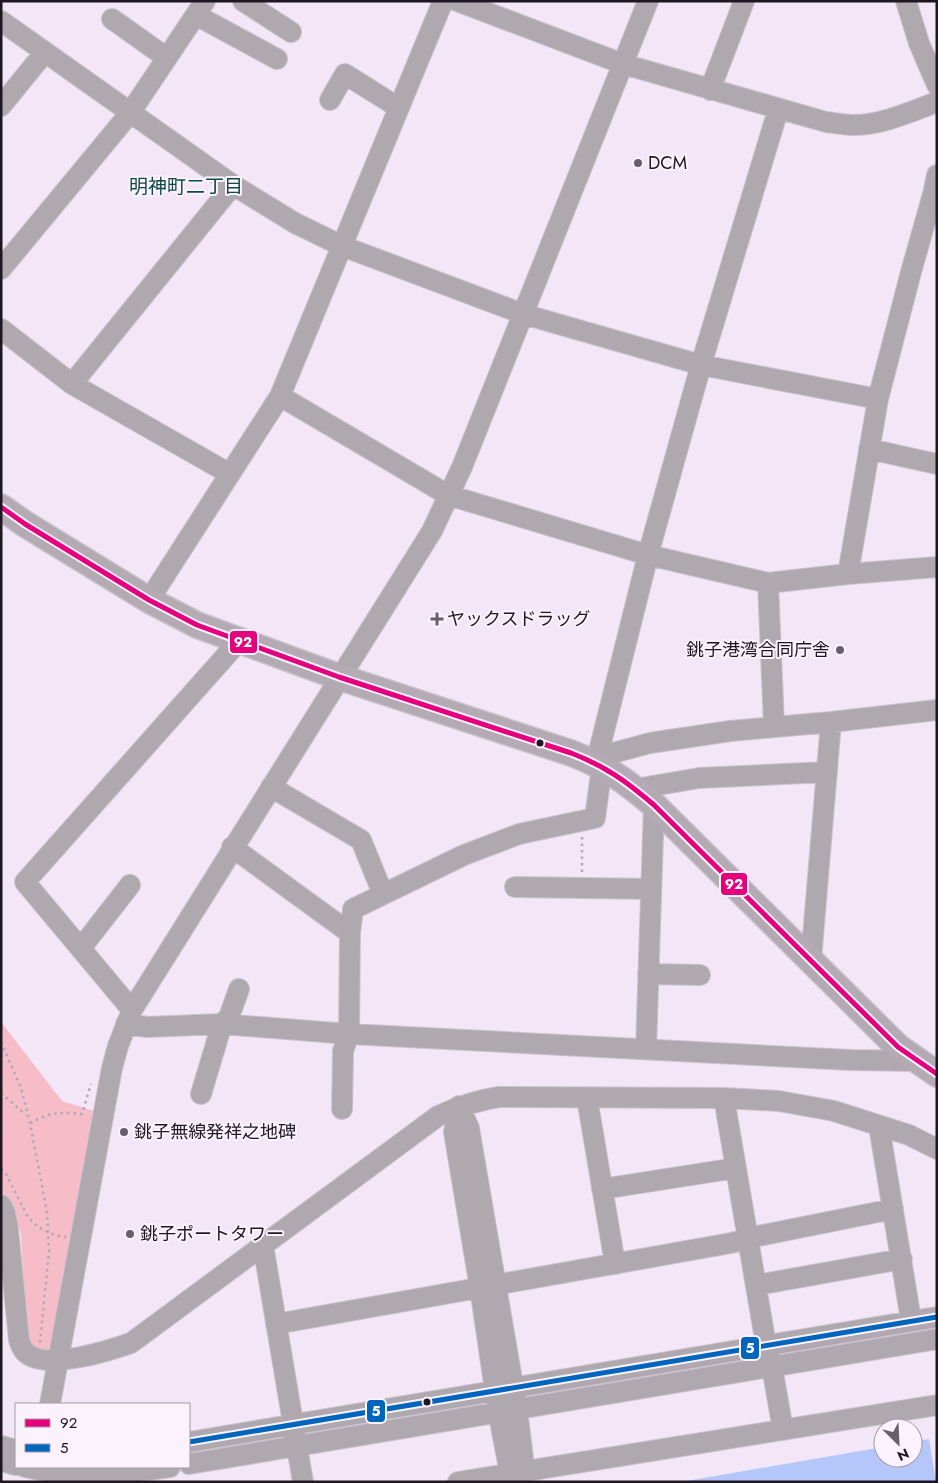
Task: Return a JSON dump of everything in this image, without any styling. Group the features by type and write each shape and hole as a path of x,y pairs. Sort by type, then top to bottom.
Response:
{"main road":[{"path":"1,507 25,524 149,600 197,625 340,677 599,764 622,778 645,797 898,1047 927,1068"}],"street":[{"path":"243,1 291,32"},
{"path":"149,600 280,396 443,1"},
{"path":"457,1 623,64 778,110 826,122 853,125 873,123 895,118 937,102"},
{"path":"50,1403 52,1352 112,1068 129,1017 232,847 432,531 462,467 648,1"},
{"path":"710,90 744,1"},
{"path":"906,1 919,44 937,85"},
{"path":"1,269 130,113 200,8 277,59"},
{"path":"112,18 167,58"},
{"path":"1,21 233,185 295,223 342,246 523,314 701,365 878,399"},
{"path":"1,106 45,52"},
{"path":"330,100 345,74 399,108"},
{"path":"342,1109 343,1052 349,1034 350,933 353,909 464,855 519,834 595,818 599,764 648,555 701,365 778,110"},
{"path":"848,574 878,399 937,175"},
{"path":"72,384 233,185"},
{"path":"1,329 72,384 230,474"},
{"path":"280,396 448,495 648,555 768,583 937,567"},
{"path":"869,448 937,464"},
{"path":"768,583 774,726"},
{"path":"239,641 26,882 81,948 129,1017 147,1027 222,1024 349,1034 851,1060 927,1068"},
{"path":"599,764 613,753 650,743 730,731 937,710"},
{"path":"811,960 832,722"},
{"path":"646,1049 651,889 645,797 699,778 827,772"},
{"path":"271,787 362,840 384,894"},
{"path":"232,847 350,933"},
{"path":"81,948 130,885"},
{"path":"515,887 651,889"},
{"path":"648,974 700,975"},
{"path":"202,1094 222,1024 229,1018 239,989"},
{"path":"1,1205 8,1229 19,1340 23,1349 29,1355 42,1360 52,1352 105,1352 131,1343 438,1116 459,1106 483,1099 499,1097 724,1098 788,1102 834,1111 909,1135 937,1149"},
{"path":"588,1098 615,1264"},
{"path":"724,1098 766,1345 772,1367 783,1430"},
{"path":"459,1106 454,1132 488,1286 508,1410 523,1458 518,1472"},
{"path":"879,1126 911,1320"},
{"path":"602,1189 736,1168"},
{"path":"276,1324 731,1243 893,1209"},
{"path":"263,1245 303,1482"},
{"path":"757,1285 902,1259"},
{"path":"190,1442 937,1317"},
{"path":"190,1464 937,1339"},
{"path":"458,1482 937,1405"},
{"path":"1,1446 15,1450"},
{"path":"1,1461 15,1465"},
{"path":"35,1471 113,1474 162,1468"}],"path":[{"path":"581,888 582,821"},
{"path":"1,1042 21,1088 30,1123 47,1212 49,1251 40,1345 52,1352"},
{"path":"30,1123 45,1115 60,1112 82,1114 94,1076"},
{"path":"1,1093 27,1116"},
{"path":"1,1169 6,1174 28,1217 40,1229 67,1238"}],"shaded area":[{"path":"1,1022 62,1101 94,1111 50,1349 47,1353 35,1350 26,1335 21,1234 10,1203 1,1190"}],"water":[{"path":"929,1439 936,1482 681,1482 873,1449 873,1468 923,1468 923,1440"}],"transit line":[{"name":"92","path":"1,507 25,524 149,600 197,625 339,677 571,753 605,769 624,781 654,805 898,1047 937,1074"},
{"name":"5","path":"190,1442 937,1317"}],"place":[{"name":"DCM","path":"638,163"},
{"name":"ヤックスドラッグ","path":"437,619"},
{"name":"銚子港湾合同庁舎","path":"840,650"},
{"name":"銚子無線発祥之地碑","path":"124,1132"},
{"name":"銚子ポートタワー","path":"130,1234"}],"district":[{"name":"明神町二丁目","path":"186,186"}]}
